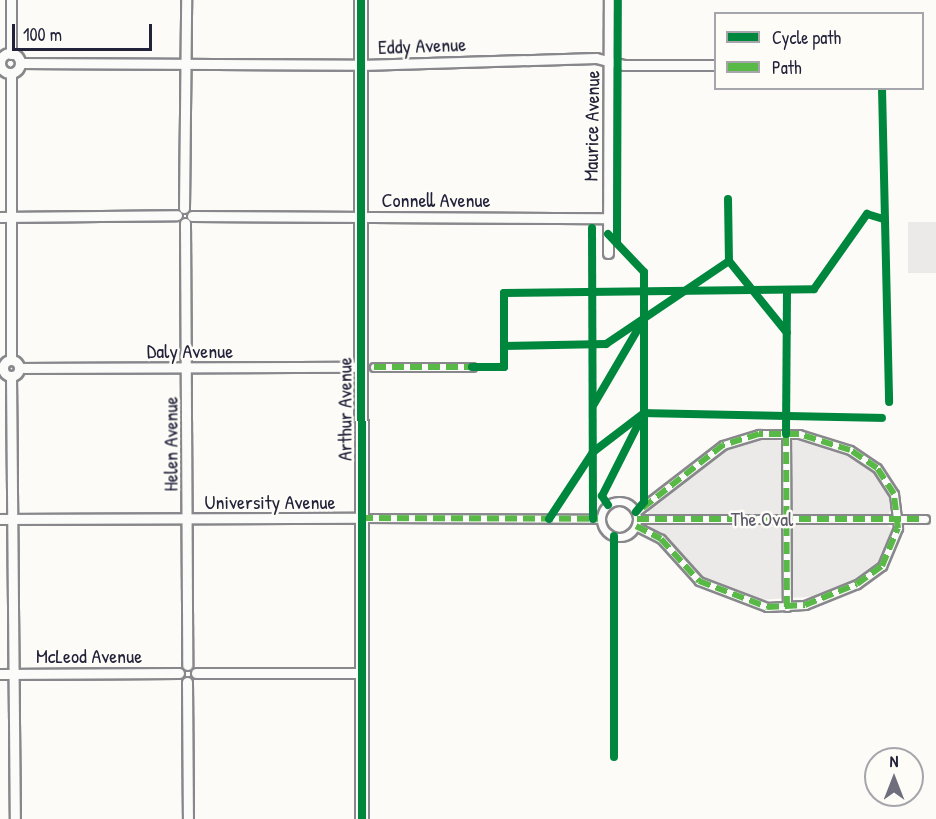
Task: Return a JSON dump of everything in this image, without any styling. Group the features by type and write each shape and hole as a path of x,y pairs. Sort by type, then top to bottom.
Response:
{"street":[{"path":"11,0 11,54 20,63 11,73 11,359 20,368 11,376 15,819"},
{"path":"0,217 177,215 184,208 186,0"},
{"name":"Arthur Avenue","path":"361,0 362,819"},
{"name":"Maurice Avenue","path":"608,253 609,0"},
{"path":"11,54 0,63 11,73"},
{"name":"Eddy Avenue","path":"20,63 361,65 596,58 609,61 714,65"},
{"path":"177,215 185,223 192,216 184,208"},
{"name":"Connell Avenue","path":"192,216 608,218"},
{"name":"Helen Avenue","path":"185,223 188,369 187,665"},
{"path":"11,359 1,368 11,376"},
{"path":"374,367 472,367"},
{"name":"Daly Avenue","path":"20,368 361,368"},
{"path":"894,519 894,494 877,468 829,441 786,434 759,434 723,445 636,519 616,537 604,530 601,519 608,504 618,501 636,519 661,539 711,588 762,606 787,607 839,594 877,571 895,540 894,519"},
{"path":"786,434 787,607"},
{"path":"361,518 601,519"},
{"name":"University Avenue","path":"0,519 361,518"},
{"path":"636,519 925,519"},
{"path":"188,819 187,682 179,673 187,665 196,674"},
{"name":"McLeod Avenue","path":"0,674 179,673"},
{"path":"187,682 196,674 362,673"}],"green space":[{"path":"908,222 936,222 936,273 908,273"},
{"name":"The Oval","path":"770,437 783,442 805,438 847,452 881,478 894,505 883,522 894,530 884,557 866,574 822,596 758,600 701,578 649,527 648,510 682,479 725,448"}],"marked path":[{"path":"374,367 472,367"},
{"path":"636,526 661,539 699,581 767,607 805,605 857,584 882,566 898,528 894,494 877,468 850,450 799,434 759,434 723,445 641,509"},
{"path":"786,434 787,607"},
{"path":"361,518 598,519"},
{"path":"637,519 925,519"}],"cycle path":[{"path":"361,0 362,819"},
{"path":"617,243 618,0"},
{"path":"882,90 889,402"},
{"path":"728,199 729,261 787,333"},
{"path":"472,367 504,367 504,293 814,289 867,214 883,219"},
{"path":"592,228 593,519"},
{"path":"608,234 644,272 644,502 636,512"},
{"path":"504,346 606,344 729,261"},
{"path":"786,434 787,290"},
{"path":"594,404 641,324"},
{"path":"644,413 882,418"},
{"path":"549,519 593,452 644,413"},
{"path":"608,505 602,496 643,415"},
{"path":"614,536 614,757"}]}
